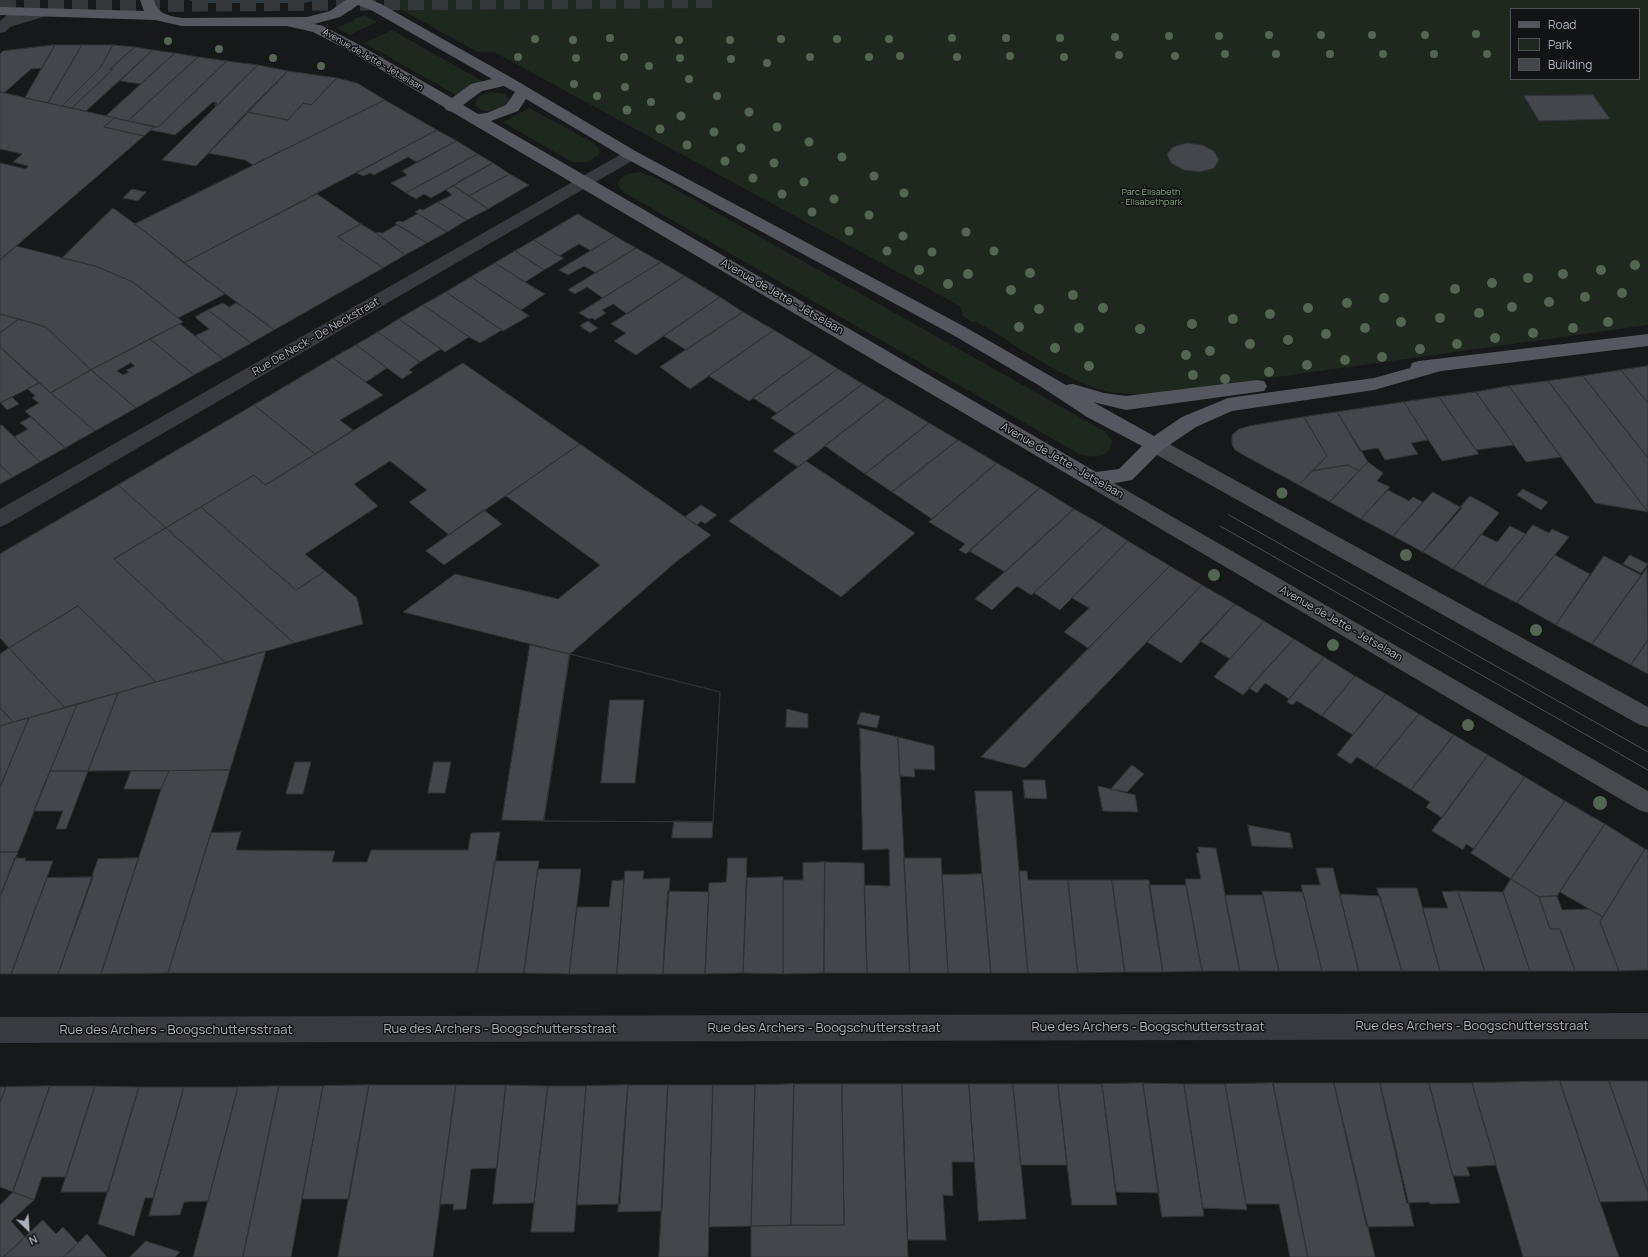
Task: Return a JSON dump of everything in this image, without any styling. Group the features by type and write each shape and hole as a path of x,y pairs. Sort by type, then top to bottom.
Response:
{"main road":[{"path":"147,0 150,9 158,16"},
{"path":"0,11 158,16 174,22 290,22 315,20 335,14 357,0 376,7 507,81 631,155 959,331 1047,382 1094,412 1648,718"},
{"name":"Avenue de Jette - Jetselaan","path":"290,22 318,29 584,182 1648,803"},
{"path":"452,107 471,89 488,83 507,81"},
{"path":"474,119 490,117 512,108 524,91"},
{"path":"1047,382 1104,399 1126,403 1160,400 1364,370 1434,367 1648,340"},
{"path":"1093,480 1125,475 1155,446 1189,422 1228,405 1374,384 1434,367"}],"street":[{"path":"1,27 20,11"},
{"name":"Rue De Neck - De Neckstraat","path":"0,519 631,155"},
{"name":"Rue des Archers - Boogschuttersstraat","path":"0,1030 1648,1026"}],"lane":[{"path":"1,27 49,12"}],"green space":[{"name":"Parc Élisabeth - Elisabethpark","path":"391,0 1648,0 1648,325 1163,393 1130,394 1110,392 1085,384 1058,371 975,321 972,322 963,316 960,306 494,52 478,52 398,8"},
{"path":"364,15 377,22 350,35 337,28 350,22 354,22 352,20"},
{"path":"392,30 483,82 456,95 364,43"},
{"path":"491,92 505,94 510,100 508,104 491,111 478,108 475,104 477,99 483,94"},
{"path":"529,108 594,143 600,150 598,155 587,162 572,162 503,122"},
{"path":"640,172 652,176 1104,431 1112,441 1109,451 1100,456 1079,454 625,193 619,187 618,184 621,178"}],"shaded area":[{"path":"188,0 316,0 305,3 198,3"}],"building":[{"path":"55,45 42,68 31,69 4,93 0,92 0,54 3,51"},
{"path":"55,45 82,45 48,103 25,98"},
{"path":"82,45 113,45 100,68 62,106 48,103"},
{"path":"113,45 135,47 110,69 113,69 72,108 62,106 100,68"},
{"path":"135,47 153,50 86,111 72,108 113,69 110,69"},
{"path":"153,50 175,53 141,84 120,81"},
{"path":"175,53 198,57 128,121 106,116"},
{"path":"198,57 227,61 158,127 128,121"},
{"path":"227,61 258,65 218,105 214,105 217,103 213,102 175,135 150,130 154,127 158,127"},
{"path":"258,65 288,71 196,166 162,160"},
{"path":"288,71 337,78 311,105 303,103 288,120 247,112"},
{"path":"337,78 357,83 385,100 253,165 245,160 208,153 247,112 288,120 303,103 311,105"},
{"path":"0,92 115,118 104,127 144,136 0,260 0,163 26,169 28,166 13,162 22,154 0,149"},
{"path":"1593,95 1610,119 1539,121 1524,96"},
{"path":"385,100 437,130 184,263 135,224"},
{"path":"115,118 154,127 144,136 104,127"},
{"path":"437,130 457,141 416,162 408,157 374,175 370,173 363,176 357,173"},
{"path":"457,141 478,154 406,193 391,183 407,175 402,171"},
{"path":"1187,143 1202,145 1214,151 1219,160 1214,168 1200,172 1184,170 1171,163 1167,154 1173,147"},
{"path":"478,154 493,163 431,198 424,194 416,199 406,193"},
{"path":"493,163 510,174 469,196 454,186 458,182"},
{"path":"510,174 529,185 488,209 469,196"},
{"path":"454,186 488,209 467,220 438,202 452,195 446,190"},
{"path":"132,189 146,192 138,201 123,198"},
{"path":"317,194 361,224 338,237 383,268 274,330 184,263"},
{"path":"438,202 467,220 447,232 415,212 420,209 423,210"},
{"path":"113,208 225,294 178,318 133,282 95,266 62,258"},
{"path":"418,214 447,232 427,243 395,223 399,221 402,222"},
{"path":"578,214 615,236 591,251 579,244 559,256 534,240"},
{"path":"361,224 376,233 405,255 383,268 338,237"},
{"path":"397,225 427,243 405,255 376,233 382,233"},
{"path":"615,236 636,248 596,273 584,266 568,275 559,270"},
{"path":"534,240 564,258 544,270 515,251"},
{"path":"16,246 95,266 133,282 183,322 91,370 46,327 0,314 0,260"},
{"path":"636,248 661,262 603,298 587,287 575,294 568,290"},
{"path":"515,251 544,270 525,282 495,263"},
{"path":"661,262 685,276 627,314 613,304 602,310 606,313 595,320 592,318 589,319 579,313"},
{"path":"495,263 545,294 521,310 471,277"},
{"path":"685,276 720,297 636,355 614,341 626,333 611,324"},
{"path":"471,277 529,316 503,331 446,292"},
{"path":"446,292 502,330 480,343 423,305"},
{"path":"720,297 743,312 686,350 664,336"},
{"path":"223,303 229,307 236,303 248,310 274,330 251,343 208,310"},
{"path":"423,305 469,337 445,352 399,319"},
{"path":"208,310 251,343 223,359 195,336 209,329 195,317"},
{"path":"743,312 774,330 690,389 660,367"},
{"path":"0,314 19,319 0,333"},
{"path":"19,319 46,327 91,370 51,393 0,347 0,333"},
{"path":"399,319 441,349 420,362 378,332"},
{"path":"588,321 598,328 590,333 580,326"},
{"path":"180,324 223,359 194,375 150,339"},
{"path":"774,330 814,354 749,401 709,376"},
{"path":"378,332 420,362 409,370 413,372 402,379 356,345"},
{"path":"150,339 194,375 136,408 91,370","holes":["131,363 135,366 126,370 129,372 123,375 117,371"]},
{"path":"356,345 387,368 366,382 333,358"},
{"path":"0,347 39,383 0,403"},
{"path":"814,354 838,369 777,413 753,398"},
{"path":"333,358 383,395 340,420 353,430 315,454 254,405"},
{"path":"463,363 580,444 449,535 409,502 427,490 390,461 354,484 378,506 305,554 325,571 296,590 201,507 254,475 265,485"},
{"path":"1648,366 1648,403 1621,370"},
{"path":"838,369 863,384 796,434 771,418"},
{"path":"91,370 136,408 95,431 51,393"},
{"path":"1621,370 1648,403 1648,458 1583,376"},
{"path":"1583,376 1648,458 1648,512 1548,381"},
{"path":"1548,381 1648,512 1595,503 1509,386"},
{"path":"39,383 95,431 65,448 25,411 39,403 32,398 35,396 28,389"},
{"path":"863,384 887,398 798,467 773,451"},
{"path":"1509,386 1561,457 1526,462 1476,392"},
{"path":"1476,392 1514,445 1476,450 1439,397"},
{"path":"12,397 19,404 7,410 1,403"},
{"path":"1439,397 1479,454 1442,461 1404,402"},
{"path":"887,398 929,423 865,474 825,446"},
{"path":"1404,402 1428,440 1411,443 1418,454 1385,460 1378,448 1360,451 1337,412"},
{"path":"254,405 315,454 265,485 254,475 166,528 118,485"},
{"path":"1337,412 1368,462 1359,471 1348,465 1312,471 1327,456 1304,417"},
{"path":"31,417 65,448 40,462 14,437 28,429 20,423"},
{"path":"1304,417 1327,456 1299,485 1235,450 1232,445 1232,435 1239,429"},
{"path":"929,423 958,440 892,492 865,474"},
{"path":"2,425 40,462 13,477 0,465 0,426"},
{"path":"958,440 997,463 932,519 892,492"},
{"path":"580,444 711,535 676,562 570,654 403,612 455,574 558,599 600,565 506,496"},
{"path":"806,461 915,533 841,597 729,521"},
{"path":"1368,462 1383,473 1377,481 1390,487 1361,519 1330,502"},
{"path":"997,463 1040,488 966,554 959,550 965,544 929,522"},
{"path":"0,465 13,477 0,484"},
{"path":"1348,465 1359,471 1330,502 1299,485 1312,471"},
{"path":"118,485 166,528 114,559 226,663 156,682 78,606 9,648 0,638 0,554"},
{"path":"1040,488 1074,509 1005,572 969,551"},
{"path":"1523,489 1548,502 1541,510 1517,495"},
{"path":"1388,490 1409,501 1413,497 1423,502 1393,536 1361,519"},
{"path":"1433,492 1462,508 1423,552 1393,536"},
{"path":"1470,496 1499,513 1453,569 1423,552"},
{"path":"701,505 717,515 705,524 701,521 697,525 685,517"},
{"path":"201,507 296,590 325,571 357,598 363,624 294,643 166,528"},
{"path":"1074,509 1104,526 1034,593 1031,595 1017,586 992,610 975,599"},
{"path":"484,510 502,524 444,565 426,551"},
{"path":"1533,525 1549,533 1552,529 1569,537 1517,603 1484,586"},
{"path":"1104,526 1128,541 1060,610 1034,593"},
{"path":"1510,526 1526,534 1484,586 1453,569 1481,534 1497,542"},
{"path":"166,528 294,643 226,663 114,559"},
{"path":"1128,541 1170,566 1088,648 1064,632 1089,608 1072,598"},
{"path":"1555,555 1590,574 1556,625 1517,603"},
{"path":"1630,555 1648,564 1641,573 1623,564"},
{"path":"1604,556 1641,575 1592,644 1556,625"},
{"path":"1170,566 1202,585 1025,768 981,757"},
{"path":"1647,568 1648,640 1631,665 1592,644"},
{"path":"1202,585 1235,604 1181,663 1147,642"},
{"path":"1235,604 1264,621 1230,659 1200,641"},
{"path":"78,606 156,682 65,708 9,648"},
{"path":"1264,621 1294,639 1243,695 1214,677"},
{"path":"1294,639 1324,657 1289,699 1265,683 1257,693 1249,688"},
{"path":"1648,640 1648,674 1631,665"},
{"path":"530,645 570,654 544,821 502,820"},
{"path":"9,648 65,708 13,722 0,708 0,654"},
{"path":"266,651 230,770 88,771 118,693"},
{"path":"570,654 720,692 713,822 544,821","holes":["610,700 644,700 635,783 601,783"]},
{"path":"570,654 720,692 713,822 544,821"},
{"path":"1324,657 1355,676 1322,716 1297,701 1292,705 1287,702"},
{"path":"1355,676 1386,694 1353,735 1322,716"},
{"path":"118,693 88,771 50,771 77,704"},
{"path":"1386,694 1419,714 1375,768 1357,757 1351,764 1337,755"},
{"path":"77,704 18,852 0,852 0,787 29,718"},
{"path":"0,708 13,722 0,726"},
{"path":"787,709 808,714 808,728 786,727"},
{"path":"861,712 880,716 877,728 857,724"},
{"path":"1419,714 1454,735 1411,790 1375,768"},
{"path":"29,718 0,787 0,726"},
{"path":"860,728 898,737 910,973 867,973 864,885 890,886 889,849 863,850"},
{"path":"1454,735 1488,755 1442,818 1426,807 1430,802 1411,790"},
{"path":"898,737 934,746 935,770 914,769 915,777 900,776"},
{"path":"1488,755 1525,777 1474,849 1466,844 1463,850 1432,831"},
{"path":"295,762 311,762 303,794 286,794"},
{"path":"434,762 451,762 445,793 428,793"},
{"path":"1132,765 1144,774 1127,792 1111,789"},
{"path":"230,770 168,973 101,974 161,789 169,771"},
{"path":"50,771 88,771 66,829 56,829 63,811 34,811"},
{"path":"131,771 169,771 161,789 124,789"},
{"path":"1525,777 1565,801 1511,879 1471,853"},
{"path":"1023,780 1045,780 1047,799 1025,798"},
{"path":"1098,786 1135,795 1138,812 1103,811"},
{"path":"975,791 1012,791 1028,973 991,973"},
{"path":"1565,801 1605,824 1557,896 1539,897 1511,879"},
{"path":"674,821 713,822 712,838 672,838"},
{"path":"1605,824 1645,849 1603,917 1560,892"},
{"path":"1248,825 1290,833 1293,848 1252,846"},
{"path":"241,832 236,850 335,851 332,862 367,862 371,850 468,850 471,833 500,832 477,973 168,973 211,833"},
{"path":"1198,847 1216,848 1240,971 1202,971 1185,879 1201,879 1196,853 1199,853"},
{"path":"1645,849 1648,850 1648,970 1619,971 1600,922"},
{"path":"1,852 18,852 0,897 0,854"},
{"path":"15,858 26,858 25,861 53,861 11,974 0,974 0,897"},
{"path":"138,858 101,974 58,974 98,859"},
{"path":"728,858 747,858 743,973 705,974 709,883 726,882"},
{"path":"904,858 941,858 948,973 910,973"},
{"path":"495,861 539,861 524,973 477,973"},
{"path":"825,862 824,973 783,974 783,880 803,880 803,863"},
{"path":"825,862 864,863 867,973 824,973"},
{"path":"1316,868 1333,868 1359,971 1322,971 1301,885 1320,885"},
{"path":"538,869 581,869 569,974 524,973"},
{"path":"625,871 644,871 643,879 670,878 663,974 617,974"},
{"path":"1019,871 1027,871 1028,880 1068,880 1078,973 1028,973"},
{"path":"982,874 991,973 948,973 942,875"},
{"path":"93,877 58,974 11,974 47,878"},
{"path":"783,877 783,974 743,973 747,878"},
{"path":"1511,879 1539,897 1550,929 1560,929 1575,971 1530,971 1503,892"},
{"path":"624,880 617,974 569,974 577,907 609,907 612,881"},
{"path":"1068,880 1112,880 1125,972 1078,973"},
{"path":"1112,880 1149,880 1163,972 1125,972"},
{"path":"1149,885 1186,885 1202,971 1163,972"},
{"path":"1377,888 1417,888 1440,971 1402,971"},
{"path":"668,891 709,892 705,974 663,974"},
{"path":"1262,891 1303,892 1322,971 1279,971"},
{"path":"1458,891 1503,892 1530,971 1485,971"},
{"path":"1458,891 1485,971 1440,971 1423,908 1448,908 1442,892"},
{"path":"1340,894 1380,896 1402,971 1359,971"},
{"path":"1225,895 1263,895 1279,971 1240,971"},
{"path":"1557,896 1562,910 1589,909 1603,917 1600,922 1619,971 1575,971 1560,929 1550,929 1539,897"},
{"path":"1560,1081 1609,1081 1648,1192 1648,1201 1600,1202"},
{"path":"1560,1081 1619,1257 1523,1257 1472,1083"},
{"path":"1609,1081 1648,1081 1648,1192"},
{"path":"1143,1083 1159,1193 1116,1192 1102,1084"},
{"path":"1143,1083 1184,1084 1204,1216 1162,1217"},
{"path":"1273,1083 1308,1257 1290,1257 1279,1204 1246,1204 1225,1084"},
{"path":"1273,1083 1334,1083 1375,1257 1308,1257"},
{"path":"1334,1083 1380,1083 1414,1226 1367,1227"},
{"path":"1380,1083 1429,1083 1460,1203 1407,1203"},
{"path":"1429,1083 1472,1083 1496,1165 1467,1167 1470,1176 1453,1176"},
{"path":"794,1084 791,1225 751,1226 755,1085"},
{"path":"794,1084 842,1084 844,1225 791,1225"},
{"path":"842,1084 902,1084 908,1257 751,1257 751,1226 844,1225"},
{"path":"902,1084 969,1084 974,1162 952,1162 953,1196 943,1195 946,1240 908,1240"},
{"path":"969,1084 1013,1084 1026,1219 979,1221"},
{"path":"1013,1084 1058,1084 1067,1165 1021,1165"},
{"path":"1058,1084 1102,1084 1117,1205 1072,1205"},
{"path":"1184,1084 1225,1084 1247,1210 1203,1208"},
{"path":"369,1085 349,1199 302,1199 323,1086"},
{"path":"369,1085 456,1085 433,1257 338,1257"},
{"path":"456,1085 506,1085 497,1168 471,1169 466,1209 453,1210 454,1204 440,1204"},
{"path":"506,1085 548,1086 534,1203 493,1204"},
{"path":"628,1085 620,1204 577,1205 586,1086"},
{"path":"628,1085 668,1085 662,1211 618,1212"},
{"path":"668,1085 713,1085 708,1257 659,1257"},
{"path":"713,1085 755,1085 751,1226 709,1227"},
{"path":"50,1086 13,1192 0,1187 0,1102 6,1087"},
{"path":"50,1086 95,1086 66,1177 42,1177 34,1200 13,1192"},
{"path":"95,1086 139,1087 108,1192 61,1192"},
{"path":"279,1086 323,1086 291,1257 243,1257"},
{"path":"279,1086 243,1257 193,1257 238,1087"},
{"path":"548,1086 586,1086 574,1232 531,1232"},
{"path":"0,1087 6,1087 0,1102"},
{"path":"139,1087 184,1087 153,1198 145,1198 134,1236 98,1224"},
{"path":"184,1087 238,1087 208,1201 184,1202 180,1215 149,1216"},
{"path":"13,1192 34,1200 11,1221 25,1237 4,1257 0,1257 0,1205"},
{"path":"43,1220 56,1234 63,1227 78,1243 63,1257 4,1257"},
{"path":"87,1234 107,1257 63,1257 78,1243"},
{"path":"146,1241 180,1252 175,1257 130,1257"}],"tunnel":[{"path":"0,5 713,0"}],"tram line":[{"path":"1229,515 1648,752"},
{"path":"1220,526 1648,770"}]}
